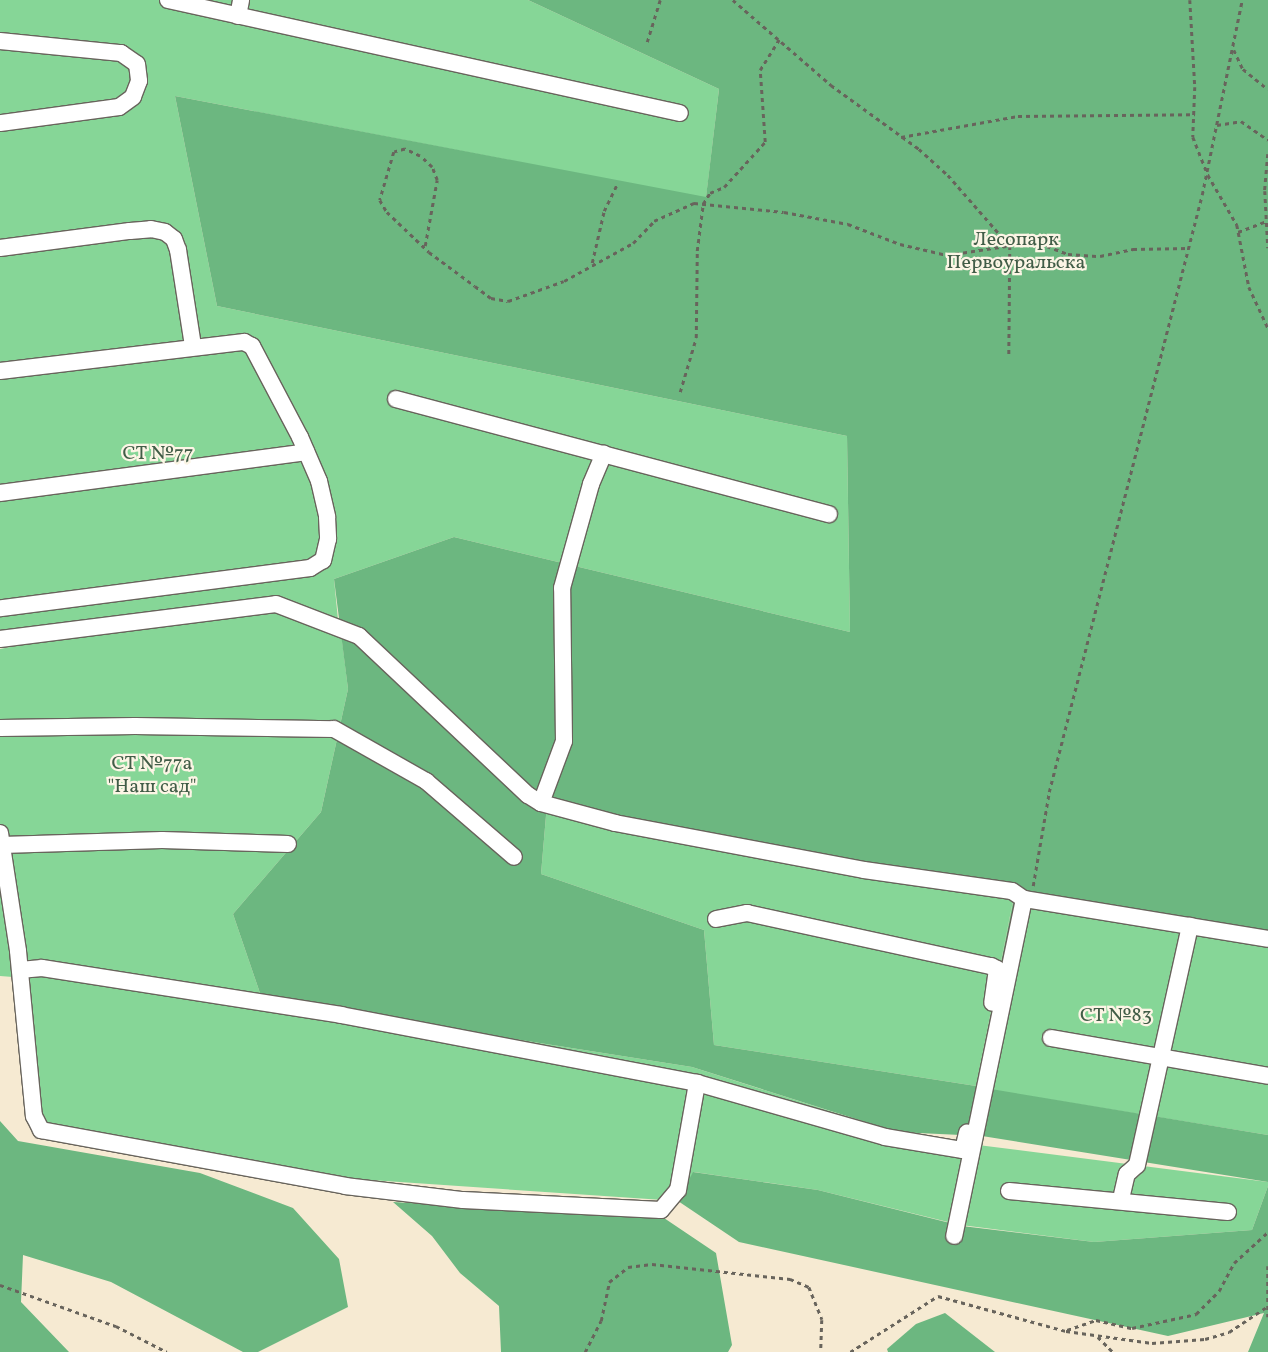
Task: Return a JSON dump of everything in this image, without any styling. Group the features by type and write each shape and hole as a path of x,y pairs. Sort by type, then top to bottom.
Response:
{"street":[{"path":"168,0 240,8 680,113"},
{"path":"0,41 121,53 137,64 139,71 133,97 119,107 0,123"},
{"path":"0,248 130,231 151,229 165,232 174,239 178,250 193,346"},
{"path":"0,371 193,346 244,342 252,346 319,481 327,517 328,539 321,564 310,568 0,608"},
{"path":"396,399 829,514"},
{"path":"0,493 306,452"},
{"path":"541,803 564,741 562,588 591,484 604,454"},
{"path":"0,639 207,610 276,604 288,607 358,636 528,795 541,803 615,823 864,870 1029,893 1190,926 1268,939"},
{"path":"0,728 135,726 334,729 426,781 514,857"},
{"path":"288,844 162,840 1,839 20,970 34,1116 41,1130 254,1172 462,1200 661,1210 678,1190 697,1083"},
{"path":"954,1236 1029,893"},
{"path":"20,970 42,968 341,1015 697,1083 885,1136 963,1150 978,1084 997,969 747,914 716,919"},
{"path":"1121,1199 1127,1174 1137,1165 1190,926"},
{"path":"1051,1038 1268,1076"},
{"path":"1009,1191 1121,1199 1228,1212"}],"path":[{"path":"647,42 660,0"},
{"path":"733,0 831,85 948,175 1010,246 1009,354"},
{"path":"1190,0 1195,114 1193,137 1207,172 1238,232 1248,287 1268,328"},
{"path":"1029,893 1049,792 1189,248 1218,125 1242,0"},
{"path":"680,392 696,338 697,251 703,204 710,193 724,187 766,142 760,70 779,40"},
{"path":"1234,48 1237,61 1268,89"},
{"path":"901,137 1018,116 1195,114"},
{"path":"1218,125 1241,121 1268,140"},
{"path":"425,246 437,180 432,167 405,149 394,152 380,200 387,212 425,246 491,298 508,301 564,281 592,263 632,242 654,221 694,203 784,212 848,224 900,244 947,254 1010,246 1047,246 1068,254 1100,256 1133,249 1189,248"},
{"path":"1268,154 1265,191 1268,248"},
{"path":"592,263 604,211 616,186"},
{"path":"1238,232 1267,221"},
{"path":"1066,1331 1096,1320 1132,1328 1196,1314 1218,1291 1234,1263 1268,1232"},
{"path":"585,1352 601,1321 609,1282 628,1268 652,1264 790,1279 809,1287 822,1320 821,1352"},
{"path":"1268,1266 1268,1316"},
{"path":"0,1285 116,1326 167,1352"},
{"path":"849,1352 938,1296 1066,1331 1152,1343 1205,1339 1229,1332 1268,1306"},
{"path":"1098,1336 1112,1352"}],"green space":[{"name":"СТ №77","path":"0,0 528,0 719,89 706,198 175,96 217,306 847,436 850,632 454,537 334,579 338,620 276,601 0,641"},
{"name":"Лесопарк Первоуральска","path":"528,0 1268,0 1268,947 1031,906 991,1089 1268,1135 1268,1182 982,1136 897,1132 692,1067 262,999 233,914 321,812 348,689 334,579 454,537 850,632 847,436 217,306 175,96 706,197 719,89","holes":["547,804 1014,897 976,1086 714,1045 704,930 541,874"]},
{"name":"СТ №77а \"Наш сад\"","path":"275,609 341,632 348,689 321,812 233,914 262,999 692,1067 896,1132 966,1141 948,1222 818,1190 694,1172 678,1201 282,1174 31,1124 13,977 0,976 0,649 115,626"},
{"path":"547,804 1014,896 976,1086 714,1045 704,930 541,874"},
{"name":"СТ №83","path":"1031,906 1268,947 1268,1135 991,1090"},
{"path":"0,1121 18,1141 200,1173 293,1208 339,1259 348,1307 258,1352 243,1352 111,1282 23,1255 21,1302 69,1352 0,1352"},
{"path":"970,1144 1268,1182 1268,1186 1252,1230 1094,1242 953,1224"},
{"path":"693,1172 818,1190 962,1226 1094,1242 1252,1230 1268,1186 1268,1352 1248,1352 1264,1313 1168,1336 739,1242 678,1201"},
{"path":"393,1202 664,1218 716,1253 732,1345 728,1352 501,1352 499,1306 460,1273 432,1236"},
{"path":"945,1313 995,1352 888,1352 887,1349 916,1324"}]}
